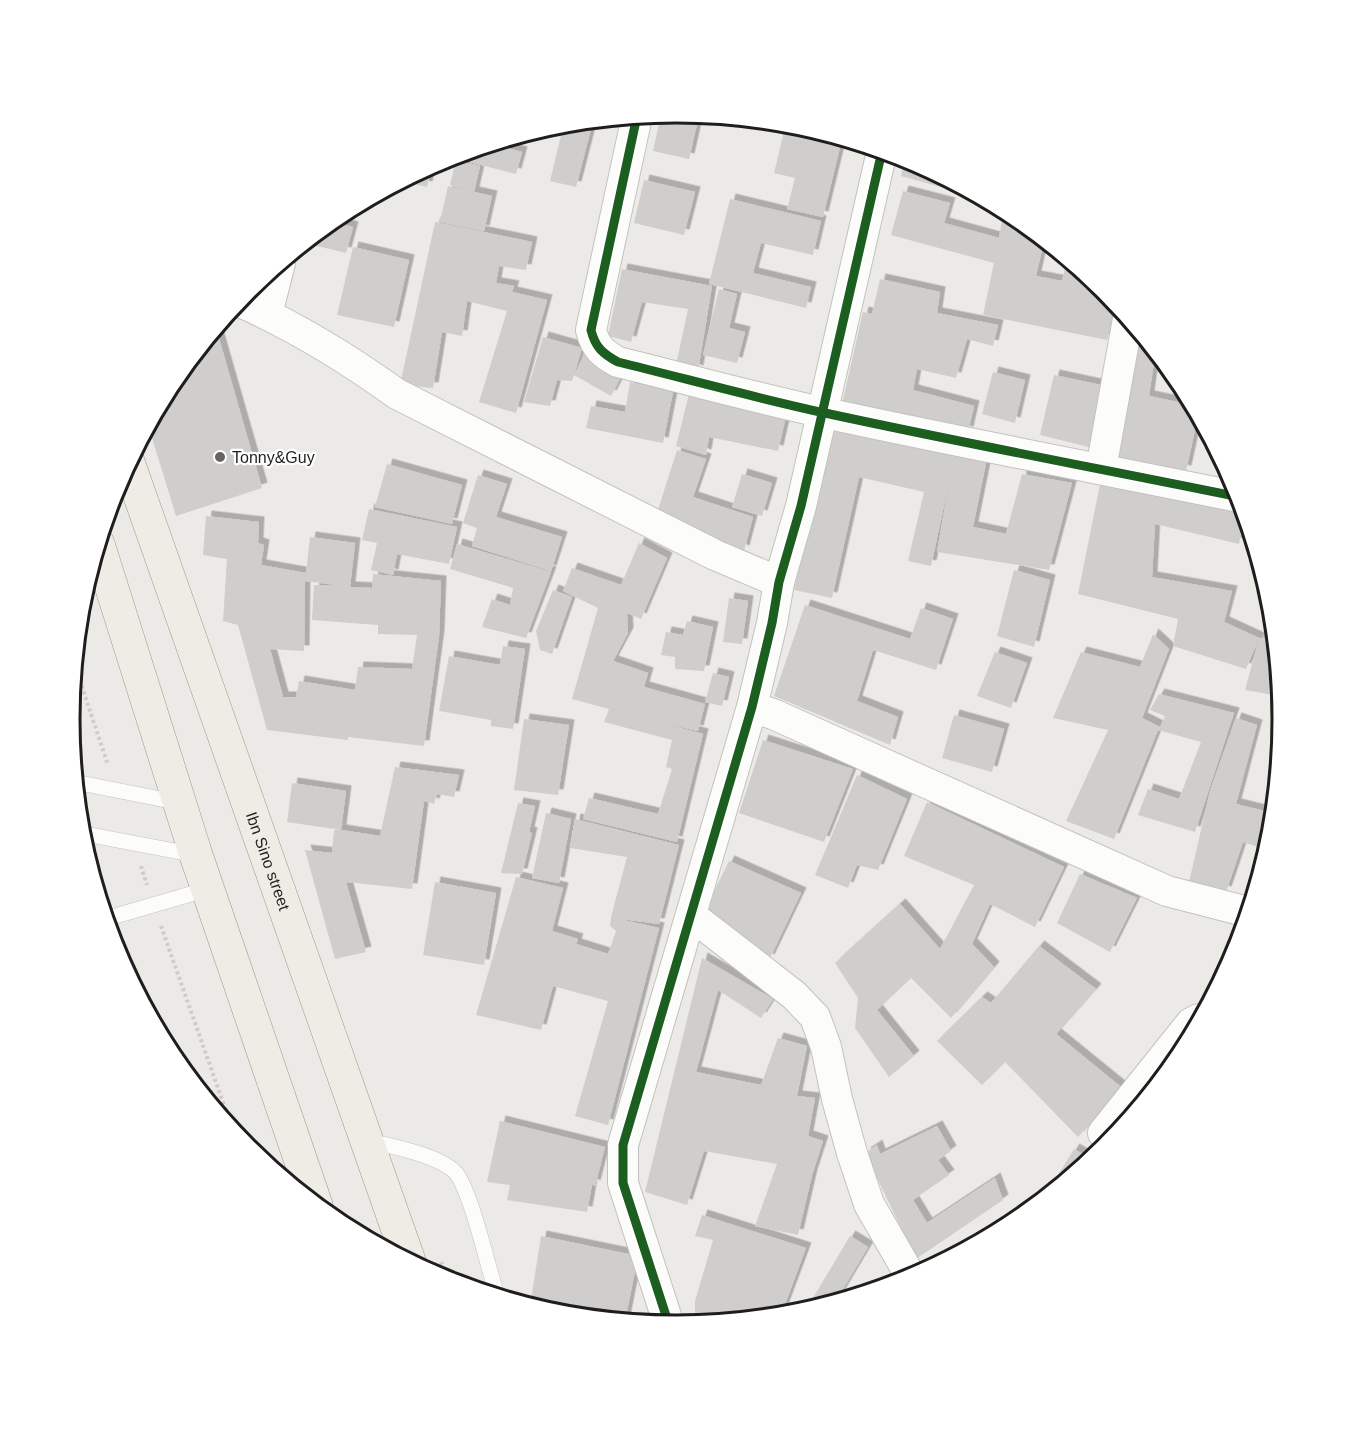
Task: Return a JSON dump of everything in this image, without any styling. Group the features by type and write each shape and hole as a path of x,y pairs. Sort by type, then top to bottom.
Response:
{"main road":[{"name":"Ibn Sino street","path":"132,474 405,1250"},
{"path":"102,557 196,855 311,1191"}],"street":[{"path":"635,124 591,330 594,343 605,356 618,362 822,412 1227,495"},
{"path":"666,1315 623,1183 623,1145 752,707 772,623 779,582 801,506 880,160"},
{"path":"267,314 276,277"},
{"path":"247,305 352,362 398,394 715,555 753,569 779,582"},
{"path":"1101,469 1126,329"},
{"path":"752,707 773,714 1167,891 1240,910"},
{"path":"692,916 794,995 815,1017 826,1047 837,1099 869,1204 906,1269"},
{"path":"1103,1133 1177,1040"}],"lane":[{"path":"84,784 181,803"},
{"path":"91,835 196,855"},
{"path":"113,917 208,889"},
{"path":"368,1141 399,1147 441,1163 456,1173 469,1201 494,1286"}],"path":[{"path":"154,904 226,1111"}],"building":[{"path":"659,123 697,124 689,159 653,151"},
{"path":"591,129 576,187 550,181 561,134"},
{"path":"784,133 840,146 823,217 787,209 795,178 774,173"},
{"path":"506,148 522,152 516,174 466,161"},
{"path":"464,162 480,166 474,192 492,196 484,231 440,222 448,186 468,191 450,185 455,165"},
{"path":"903,168 949,189 901,176"},
{"path":"430,176 427,187 413,184"},
{"path":"644,180 695,192 684,235 634,223"},
{"path":"903,191 950,203 944,223 999,238 1002,220 1042,249 1036,276 1062,281 1065,268 1113,315 1107,340 983,315 994,263 891,235"},
{"path":"730,199 821,221 813,255 761,243 753,273 811,287 806,308 709,284"},
{"path":"435,222 532,242 526,270 499,266 496,283 514,286 512,292 547,300 516,413 479,402 507,311 467,301 462,336 442,332 433,388 400,385"},
{"path":"342,224 353,227 346,253 314,245"},
{"path":"353,247 409,260 394,327 337,315"},
{"path":"622,269 712,286 698,371 676,365 688,309 642,302 631,342 608,336"},
{"path":"880,279 940,292 937,313 998,325 993,346 967,339 956,378 917,369 913,390 974,406 968,432 842,404 863,312 872,314"},
{"path":"719,289 737,294 729,328 745,332 737,363 703,355"},
{"path":"1131,335 1154,364 1149,396 1180,403 1195,428 1186,471 1109,457"},
{"path":"218,337 262,488 176,516 151,436 180,388"},
{"path":"543,337 582,348 572,381 557,380 550,406 524,402"},
{"path":"585,353 622,375 611,396 574,375"},
{"path":"993,372 1025,380 1015,423 982,414"},
{"path":"1054,375 1101,385 1089,447 1040,435"},
{"path":"630,382 673,392 663,443 586,428 591,406 625,412"},
{"path":"689,394 786,416 778,451 709,437 706,455 676,446"},
{"path":"831,425 956,453 986,463 973,527 1006,534 1022,474 1072,483 1049,570 937,552 950,478 931,566 908,561 924,492 859,477 832,598 794,590"},
{"path":"677,450 706,459 693,497 753,517 744,551 657,513"},
{"path":"387,464 462,485 452,524 375,507"},
{"path":"742,474 772,483 762,516 732,507"},
{"path":"1102,474 1231,503 1242,532 1239,544 1155,524 1152,577 1232,591 1224,622 1259,638 1246,669 1173,646 1178,619 1078,594"},
{"path":"478,475 507,484 496,517 562,537 551,571 472,546 477,528 463,523"},
{"path":"369,509 457,527 449,564 397,554 393,575 371,570 377,543 362,540"},
{"path":"206,516 259,522 258,543 264,545 261,565 306,573 310,537 355,543 350,587 372,588 373,574 441,581 439,636 424,746 267,730 238,625 223,621 227,559 203,555","holes":["305,581 344,586 314,585 312,620 378,625 378,634 417,635 412,669 358,667 355,690 299,681 296,697 283,697 270,649 304,651"]},
{"path":"639,543 667,558 641,619 627,613 628,633 613,661 648,673 644,687 705,704 698,731 651,720 703,734 677,842 583,819 589,798 658,814 672,769 666,767 672,740 604,722 609,709 572,699 598,608 563,591 572,568 621,585"},
{"path":"457,544 551,572 526,638 482,627 492,599 510,605 513,588 450,569"},
{"path":"1014,570 1050,580 1034,647 997,636"},
{"path":"553,590 572,597 552,654 540,650 536,631"},
{"path":"729,598 748,601 742,644 723,642"},
{"path":"805,605 910,639 921,608 953,619 936,670 873,650 857,701 898,717 890,745 774,696"},
{"path":"687,621 713,627 704,671 675,669 675,657 661,655 666,632 683,635"},
{"path":"1153,634 1169,649 1142,718 1160,727 1165,716 1150,710 1159,694 1234,713 1195,832 1138,815 1148,789 1179,799 1201,742 1158,730 1114,839 1066,821 1108,730 1053,718 1081,652 1140,667"},
{"path":"1259,638 1266,639 1271,694 1245,690"},
{"path":"503,646 525,649 513,729 491,726 491,720 439,711 449,656 500,665"},
{"path":"995,652 1027,663 1011,708 977,696"},
{"path":"713,673 729,677 722,706 705,702"},
{"path":"954,715 1004,729 992,772 942,758"},
{"path":"1236,718 1257,725 1236,804 1264,811 1260,835 1257,847 1243,842 1226,892 1189,882 1210,791"},
{"path":"524,719 569,725 558,795 514,790"},
{"path":"763,740 853,769 824,842 739,813"},
{"path":"395,767 459,775 454,797 437,794 434,804 424,801 412,889 346,882 366,952 335,959 305,850 332,853 334,830 380,836"},
{"path":"857,775 907,799 878,870 857,865 848,888 815,875"},
{"path":"292,783 346,791 341,830 287,822"},
{"path":"927,802 1064,867 1035,927 990,904 972,944 994,967 951,1018 911,978 877,1010 914,1056 889,1077 855,1028 858,998 835,963 900,904 940,949 974,885 904,856"},
{"path":"518,803 535,806 529,832 532,833 522,874 501,873"},
{"path":"546,813 571,819 559,883 532,878"},
{"path":"575,819 679,845 659,924 615,918 659,928 608,1125 575,1116 608,1001 553,986 541,1030 476,1015 516,877 563,888 552,931 578,939 576,944 608,954 616,931 610,926 611,917 627,857 570,848"},
{"path":"729,861 801,893 769,960 704,912"},
{"path":"1080,874 1137,898 1110,952 1057,923"},
{"path":"435,882 496,893 484,965 423,955"},
{"path":"1039,946 1096,989 1056,1034 1121,1087 1078,1137 1005,1062 982,1085 937,1041 982,997 991,1003"},
{"path":"702,958 773,999 761,1018 718,990 696,1072 761,1085 778,1038 807,1046 797,1096 815,1098 808,1136 823,1141 812,1175 798,1235 755,1226 777,1164 704,1151 687,1205 645,1192"},
{"path":"500,1121 605,1147 595,1186 592,1184 587,1212 507,1200 510,1185 487,1182"},
{"path":"937,1126 951,1151 938,1160 949,1175 913,1200 927,1223 995,1178 1003,1200 916,1259 865,1153 877,1145 880,1154"},
{"path":"1074,1149 1082,1154 1068,1167 1058,1175"},
{"path":"702,1215 806,1248 785,1305 695,1314 695,1301 713,1240 695,1236"},
{"path":"541,1236 638,1256 627,1313 559,1304 531,1297"},
{"path":"850,1236 868,1247 842,1291 812,1299"}],"cycle path":[{"path":"635,124 591,330 597,345 613,359 747,395 825,413 1227,495"},
{"path":"666,1315 623,1183 623,1145 752,707 772,623 779,582 801,506 880,160"}],"place":[{"name":"Tonny&Guy","path":"220,457"}]}
